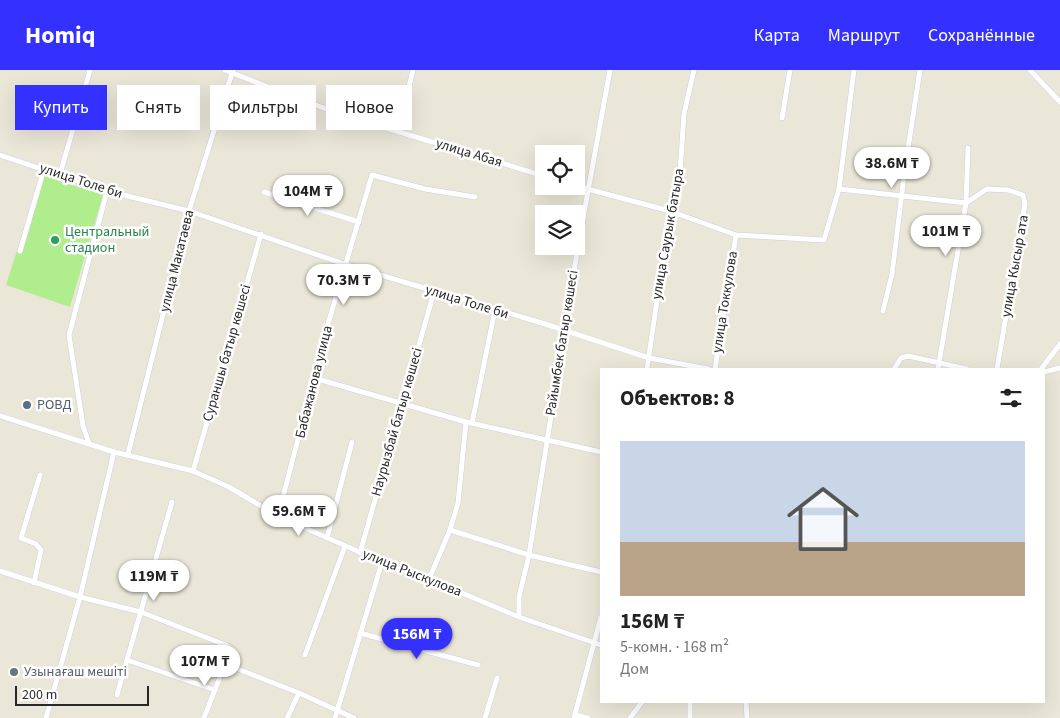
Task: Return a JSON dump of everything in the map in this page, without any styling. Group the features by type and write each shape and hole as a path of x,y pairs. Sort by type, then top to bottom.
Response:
{"street":[{"path":"60,174 90,70"},
{"name":"улица Абая","path":"225,70 232,71 301,100 535,173"},
{"path":"398,131 413,70"},
{"name":"Райымбек батыр көшесі","path":"519,617 519,597 529,555 564,331 610,70"},
{"name":"улица Саурык батыра","path":"647,368 670,211 679,188 684,114 694,70"},
{"path":"782,118 790,70"},
{"path":"585,188 670,211 736,235 824,240 839,189 854,70"},
{"path":"883,311 892,274 920,70"},
{"path":"1030,70 1060,102"},
{"name":"улица Макатаева","path":"128,454 189,210 232,71"},
{"path":"938,366 966,203 968,148"},
{"name":"улица Толе би","path":"0,155 107,191 189,210 347,265 648,358 703,368"},
{"path":"20,252 44,169"},
{"name":"Бабажанова улица","path":"278,516 328,324 347,265 372,175 475,198"},
{"path":"839,189 966,203"},
{"name":"улица Кысыр ата","path":"966,203 987,189 1008,190 1023,195 1026,204 997,368"},
{"path":"89,443 83,426 69,334 107,191"},
{"path":"264,192 359,222"},
{"name":"Сураншы батыр көшесі","path":"193,471 261,234"},
{"name":"улица Токкулова","path":"714,368 736,235"},
{"name":"Наурызбай батыр көшесі","path":"360,553 434,292"},
{"path":"429,579 450,530 458,503 469,422 495,310"},
{"path":"1042,368 1060,344"},
{"path":"895,368 904,356 938,366 957,368"},
{"path":"1045,372 1060,368"},
{"path":"314,378 469,422 600,452"},
{"name":"улица Рыскулова","path":"0,416 114,452 193,471 229,487 278,516 360,553 429,579 519,617 600,645"},
{"path":"327,538 352,442"},
{"path":"46,718 80,597 114,452"},
{"path":"34,583 41,550 36,544 21,538 40,475"},
{"path":"117,695 172,502"},
{"path":"450,530 529,555 600,572"},
{"path":"305,656 345,546"},
{"path":"335,718 382,562"},
{"path":"0,571 80,597 141,612 228,646 225,664 204,718"},
{"path":"588,718 575,717 600,622"},
{"path":"360,634 478,666"},
{"path":"127,660 215,690"},
{"path":"225,664 299,693 354,718"},
{"path":"485,718 497,678"},
{"path":"287,718 299,693"},
{"path":"630,718 641,703"},
{"path":"690,703 690,718"},
{"path":"746,703 747,718"}],"green space":[{"name":"Центральный стадион","path":"41,175 103,195 70,307 6,285"}],"place":[{"name":"Центральный стадион","path":"55,240"},
{"name":"РОВД","path":"27,405"},
{"name":"Узынағаш мешіті","path":"14,672"}]}
